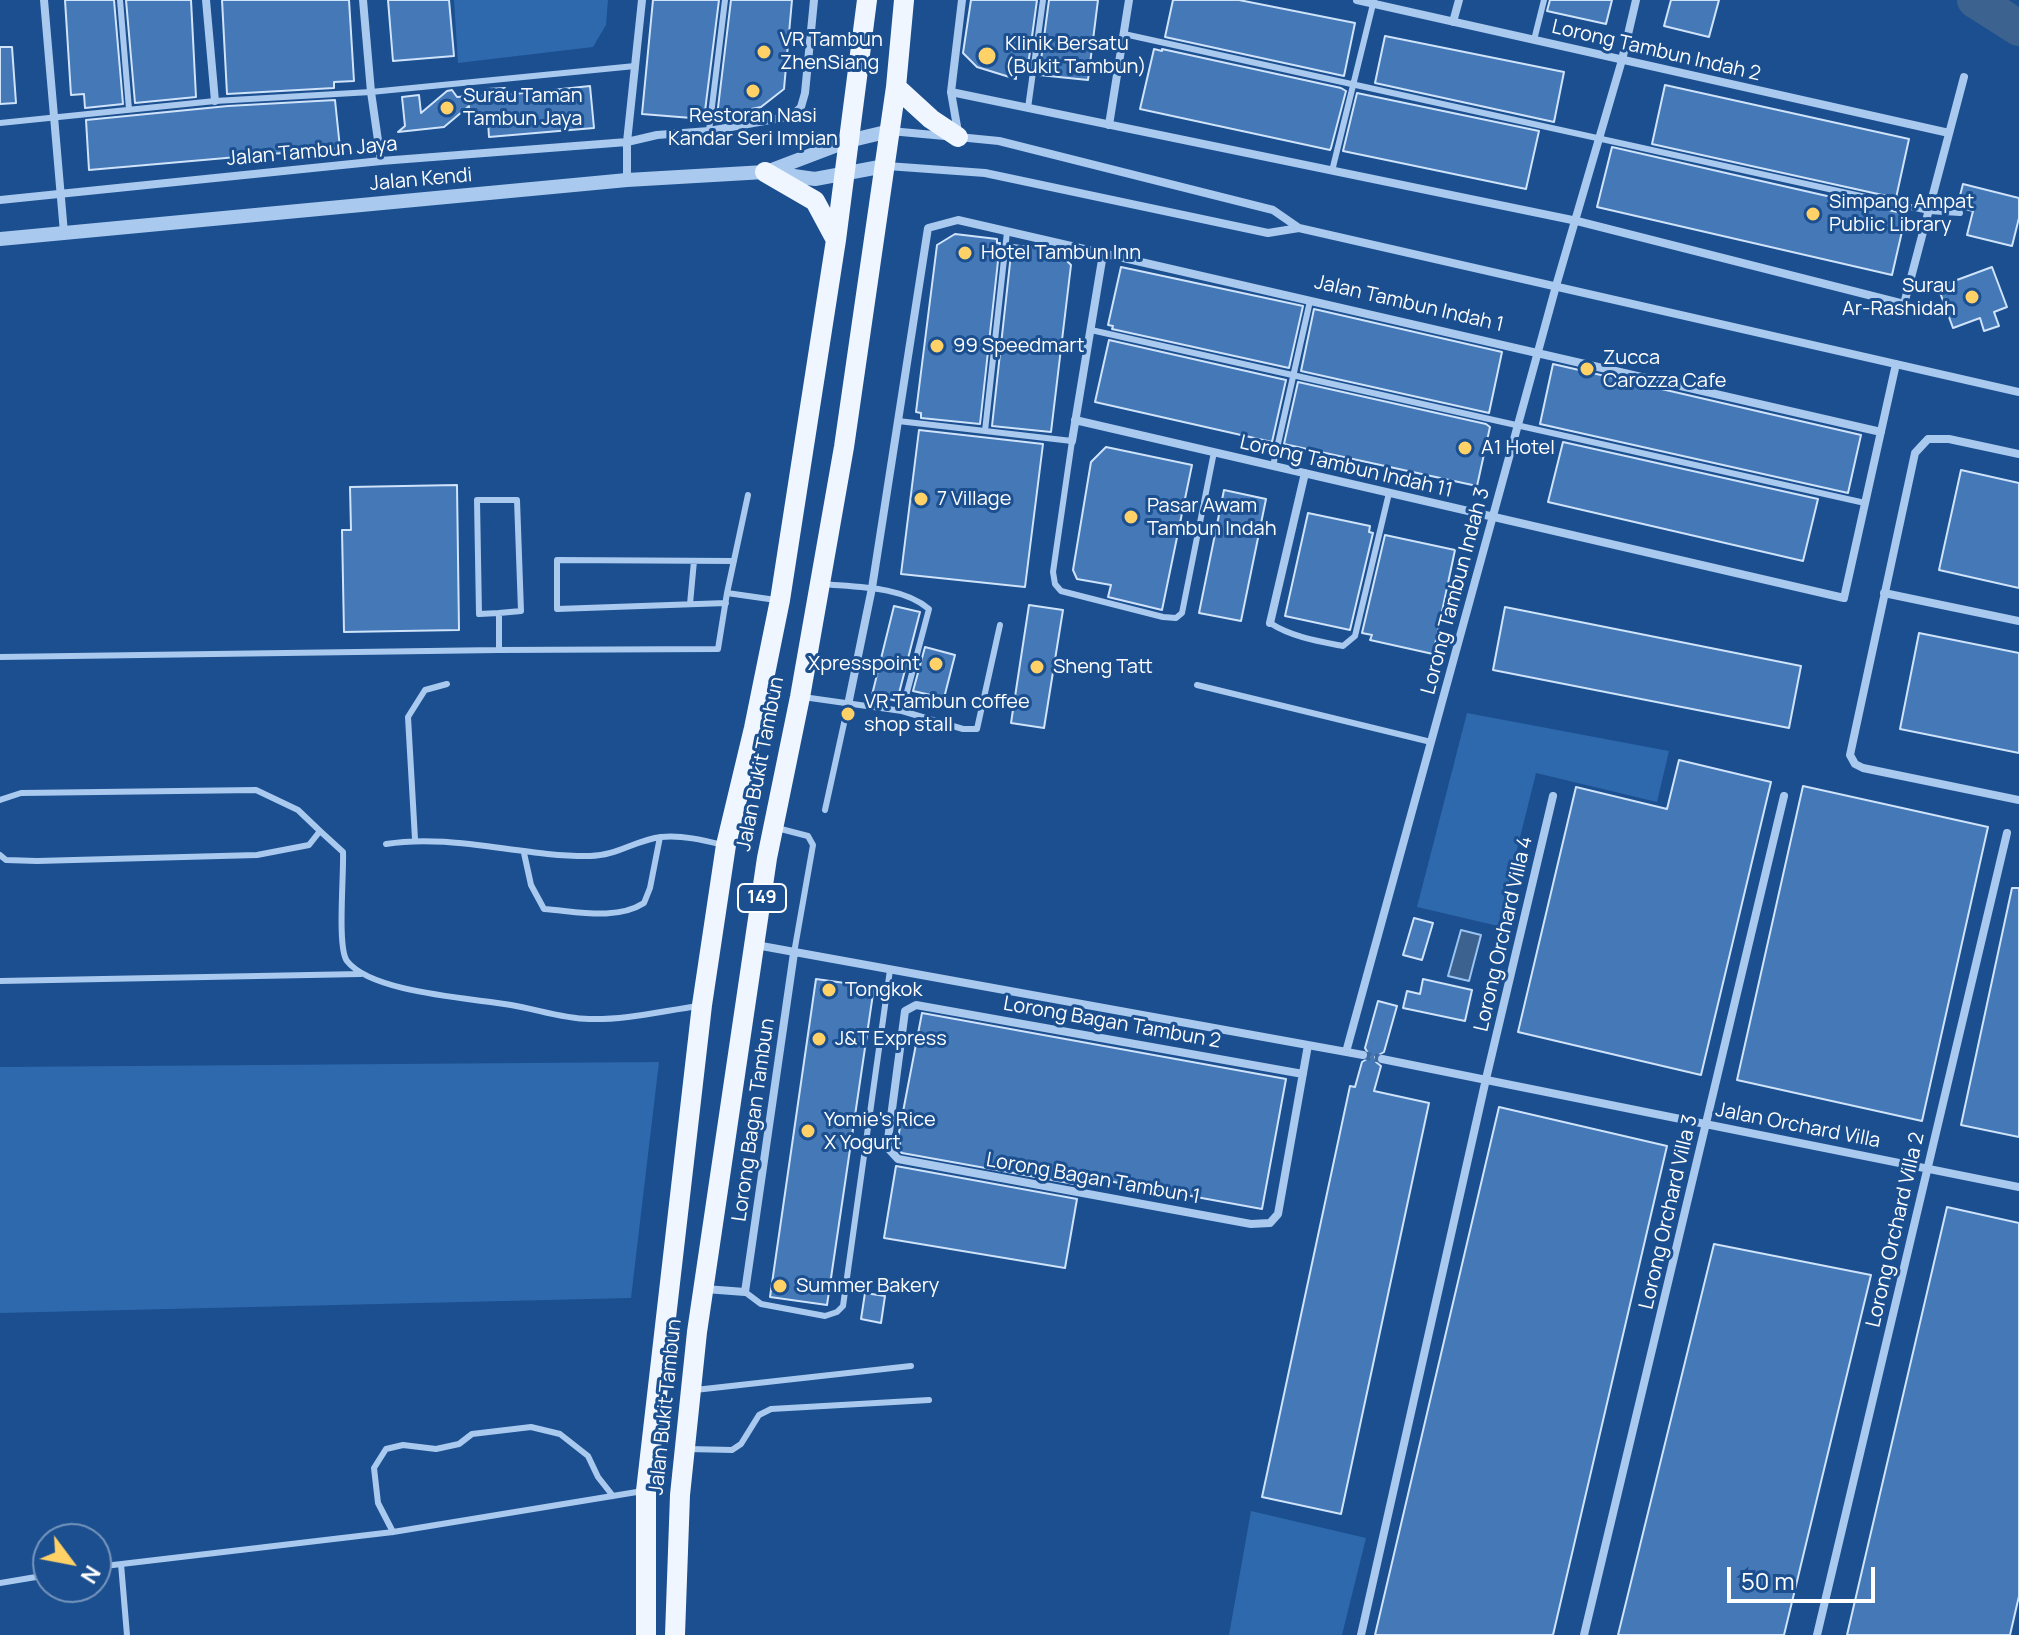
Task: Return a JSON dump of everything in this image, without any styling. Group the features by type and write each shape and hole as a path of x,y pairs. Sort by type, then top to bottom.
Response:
{"main road":[{"name":"Jalan Bukit Tambun","path":"646,1635 646,1491 702,1005 726,845 780,600 836,240 867,0"},
{"name":"Jalan Bukit Tambun","path":"675,1635 680,1495 704,1289 773,827 800,697 844,447 896,87 904,0"},
{"path":"896,87 931,119 958,137"},
{"path":"765,172 815,201 836,240"}],"street":[{"path":"44,0 64,233"},
{"path":"206,0 215,101"},
{"path":"363,0 381,161"},
{"path":"627,180 627,142 642,0"},
{"name":"Jalan Tambun Jaya","path":"0,200 381,161 627,142 792,116 801,107 805,93 814,0"},
{"path":"958,137 951,92 962,0"},
{"path":"1109,125 1129,0"},
{"name":"Lorong Tambun Indah 2","path":"1357,0 1949,133"},
{"path":"1453,22 1459,0"},
{"name":"Lorong Tambun Indah 3","path":"1346,1052 1537,354 1622,60 1636,0"},
{"path":"951,92 1577,221 1904,304 1964,77"},
{"path":"765,172 848,141 890,131 999,141 1273,210 1299,228"},
{"path":"844,172 885,166 985,173 1268,233 1299,228 2019,392"},
{"name":"Jalan Kendi","path":"0,239 627,180 765,172 815,179 844,172"},
{"name":"Jalan Tambun Indah 1","path":"898,421 928,228 958,220 1881,432"},
{"path":"1072,441 1103,254"},
{"path":"1865,503 1896,364"},
{"name":"Lorong Tambun Indah 11","path":"1075,420 1844,598 1865,503"},
{"path":"848,705 872,588 898,421"},
{"path":"2019,454 1949,439 1928,439 1915,453 1850,755 1855,764 1863,768 2019,800"},
{"path":"1270,623 1305,473"},
{"path":"1884,593 2019,621"},
{"name":"Lorong Orchard Villa 4","path":"1361,1635 1553,796"},
{"name":"Lorong Orchard Villa 3","path":"1584,1635 1784,796"},
{"name":"Lorong Orchard Villa 2","path":"1817,1635 2007,833"},
{"path":"755,945 1363,1055"},
{"name":"Lorong Bagan Tambun","path":"745,1292 794,953"},
{"name":"Lorong Bagan Tambun 2","path":"898,1159 887,1147 905,1011 916,1005 1303,1074"},
{"path":"1303,1074 1308,1045"},
{"name":"Jalan Orchard Villa","path":"1382,1059 2019,1187"},
{"name":"Lorong Bagan Tambun 1","path":"898,1159 1251,1224 1270,1223 1278,1214 1303,1074"},
{"path":"704,1289 745,1292"}],"lane":[{"path":"120,0 129,109"},
{"path":"709,131 725,0"},
{"path":"1028,108 1043,0"},
{"path":"1534,40 1544,0"},
{"path":"1332,171 1374,2"},
{"path":"1124,34 1929,211 1960,213"},
{"path":"0,123 215,101 371,92 635,66"},
{"path":"985,431 1007,232"},
{"path":"1273,466 1310,301"},
{"path":"1091,330 1865,503"},
{"path":"898,421 1072,441 1053,572 1055,584 1061,591 1163,617 1176,618 1182,613 1214,452"},
{"path":"1270,623 1287,633 1314,640 1343,646 1351,642 1389,493"},
{"path":"0,657 718,649 748,495"},
{"path":"477,500 517,500 521,611 499,613 479,614 477,500"},
{"path":"726,603 557,609 557,560 734,561"},
{"path":"690,604 694,561"},
{"path":"819,584 872,588 918,601 929,609 902,711"},
{"path":"727,593 780,600"},
{"path":"499,613 499,650"},
{"path":"800,697 902,711 963,729 977,729 1000,625"},
{"path":"415,839 408,717 425,690 447,684"},
{"path":"1197,685 1431,742"},
{"path":"825,810 848,705"},
{"path":"0,800 21,793 256,790 298,810 343,852 341,942 345,960 361,974"},
{"path":"773,827 808,836 813,845 794,953"},
{"path":"0,855 6,860 37,861 257,855 309,845 320,831"},
{"path":"386,844 415,839 524,853 608,855 660,837 693,838 726,845"},
{"path":"524,853 531,885 544,909 587,913 624,911 644,903 660,837"},
{"path":"745,1292 761,1304 825,1316 843,1306 890,970"},
{"path":"0,981 361,974 424,992 586,1019 628,1017 702,1005"},
{"path":"691,1390 911,1366"},
{"path":"685,1449 732,1450 741,1444 759,1415 771,1409 929,1400"},
{"path":"393,1532 378,1503 374,1468 386,1449 403,1445 436,1449 459,1444 472,1434 531,1427 560,1434 588,1456 598,1477 613,1496"},
{"path":"112,1565 393,1532 646,1491"},
{"path":"121,1564 127,1635"},
{"path":"0,1583 32,1578"}],"shaded area":[{"path":"454,0 608,0 606,25 593,47 458,63"},
{"path":"1467,713 1669,751 1657,802 1536,773 1498,926 1417,907"},
{"path":"1461,930 1481,935 1469,981 1448,976"},
{"path":"659,1062 631,1298 0,1313 0,1067"},
{"path":"1251,1511 1366,1538 1342,1635 1229,1635"}],"building":[{"path":"65,0 114,0 123,104 85,108 84,94 71,95"},
{"path":"126,0 191,0 196,97 135,103"},
{"path":"222,0 349,0 354,81 334,82 334,88 227,94"},
{"path":"388,0 449,0 454,56 393,61"},
{"path":"653,0 719,0 704,119 642,114"},
{"path":"731,0 792,0 784,89 761,107 717,116"},
{"path":"971,0 1037,0 1027,73 1016,72 1016,79 977,67 963,53"},
{"path":"1049,0 1098,0 1088,80 1039,75"},
{"path":"1173,0 1239,0 1355,23 1344,76 1165,37"},
{"path":"1550,0 1612,0 1606,24 1547,11"},
{"path":"1671,0 1719,0 1709,37 1664,26"},
{"path":"1385,36 1564,72 1554,122 1375,83"},
{"path":"0,47 12,47 16,103 0,104"},
{"path":"1154,49 1341,88 1346,91 1330,150 1140,109"},
{"path":"1665,85 1909,139 1896,198 1652,144"},
{"path":"590,86 594,128 489,137 488,121 470,122 469,106 444,127 398,132 405,126 402,97 419,95 421,113 452,90 457,97 488,95 488,89 505,88 505,95"},
{"path":"1357,93 1539,131 1526,189 1343,151"},
{"path":"335,100 340,148 89,170 86,120 228,106"},
{"path":"1612,147 1906,214 1892,275 1597,207"},
{"path":"1963,184 2019,198 2019,218 2012,246 1967,235 1973,211 1957,207"},
{"path":"955,234 997,239 1000,243 980,424 921,418 921,413 916,412 937,245"},
{"path":"1012,245 1056,250 1071,265 1051,432 992,426"},
{"path":"1121,267 1303,306 1289,368 1112,329 1113,326 1108,325"},
{"name":"Surau Ar-Rashidah","path":"1992,267 2007,307 1994,312 1999,326 1984,331 1980,318 1953,328 1938,287"},
{"path":"1314,309 1502,352 1489,413 1301,371"},
{"path":"1109,340 1286,380 1272,442 1095,402"},
{"path":"1553,364 1861,435 1848,493 1540,424"},
{"path":"1298,382 1486,424 1490,427 1477,486 1284,444"},
{"path":"919,430 1043,444 1025,587 901,574"},
{"path":"1563,442 1818,499 1803,561 1548,502"},
{"name":"Pasar Awam Tambun Indah","path":"1106,447 1192,465 1162,610 1108,597 1111,585 1077,579 1073,570 1091,462"},
{"path":"1961,470 2019,483 2019,588 1939,570"},
{"path":"457,485 459,630 344,632 342,530 351,530 350,487"},
{"path":"1224,490 1266,499 1241,621 1199,613"},
{"path":"1308,513 1370,526 1369,532 1373,533 1350,630 1285,616"},
{"path":"1385,535 1455,550 1433,654 1370,640 1372,635 1362,633"},
{"name":"Sheng Tatt","path":"1029,605 1063,610 1044,728 1011,723"},
{"path":"894,606 920,612 897,701 872,695"},
{"path":"1505,607 1801,666 1789,728 1493,670"},
{"path":"1919,633 2019,653 2019,753 1900,729"},
{"name":"Xpresspoint","path":"925,647 955,655 944,698 913,691"},
{"path":"1679,760 1771,782 1701,1075 1518,1032 1576,787 1667,809"},
{"path":"1803,786 1988,827 1922,1121 1737,1080"},
{"path":"2012,888 2019,888 2019,1137 1961,1125"},
{"path":"1414,918 1433,923 1422,960 1403,955"},
{"path":"816,979 874,987 827,1305 770,1297"},
{"path":"1423,979 1472,990 1465,1021 1403,1008 1407,991 1420,994"},
{"path":"1378,1001 1397,1006 1384,1052 1375,1057 1381,1066 1374,1091 1429,1103 1341,1514 1262,1497 1350,1086 1355,1087 1362,1062 1370,1057 1365,1048"},
{"path":"922,1013 1286,1079 1262,1209 1081,1176 1080,1185 902,1153 900,1143 897,1143"},
{"path":"1499,1107 1667,1146 1553,1635 1375,1635"},
{"path":"896,1166 1077,1199 1065,1268 884,1238"},
{"path":"1947,1207 2019,1223 2019,1596 2010,1635 1847,1635"},
{"path":"1714,1244 1871,1275 1784,1635 1618,1635"},
{"path":"865,1293 885,1296 881,1323 861,1319"}],"waterway":[{"path":"1975,0 2019,28"}],"tunnel":[{"path":"1363,1055 1382,1059"}],"place":[{"name":"VR Tambun ZhenSiang","path":"764,52"},
{"name":"Klinik Bersatu (Bukit Tambun)","path":"987,56"},
{"name":"Restoran Nasi Kandar Seri Impian","path":"753,91"},
{"name":"Surau Taman Tambun Jaya","path":"447,108"},
{"name":"Simpang Ampat Public Library","path":"1813,214"},
{"name":"Hotel Tambun Inn","path":"965,253"},
{"name":"Surau Ar-Rashidah","path":"1972,297"},
{"name":"99 Speedmart","path":"937,346"},
{"name":"Zucca Carozza Cafe","path":"1587,369"},
{"name":"A1 Hotel","path":"1465,448"},
{"name":"7 Village","path":"921,499"},
{"name":"Pasar Awam Tambun Indah","path":"1131,517"},
{"name":"Xpresspoint","path":"936,664"},
{"name":"Sheng Tatt","path":"1037,667"},
{"name":"VR Tambun coffee shop stall","path":"848,714"},
{"name":"Tongkok","path":"829,990"},
{"name":"J&T Express","path":"819,1039"},
{"name":"Yomie's Rice X Yogurt","path":"808,1131"},
{"name":"Summer Bakery","path":"780,1286"}]}
